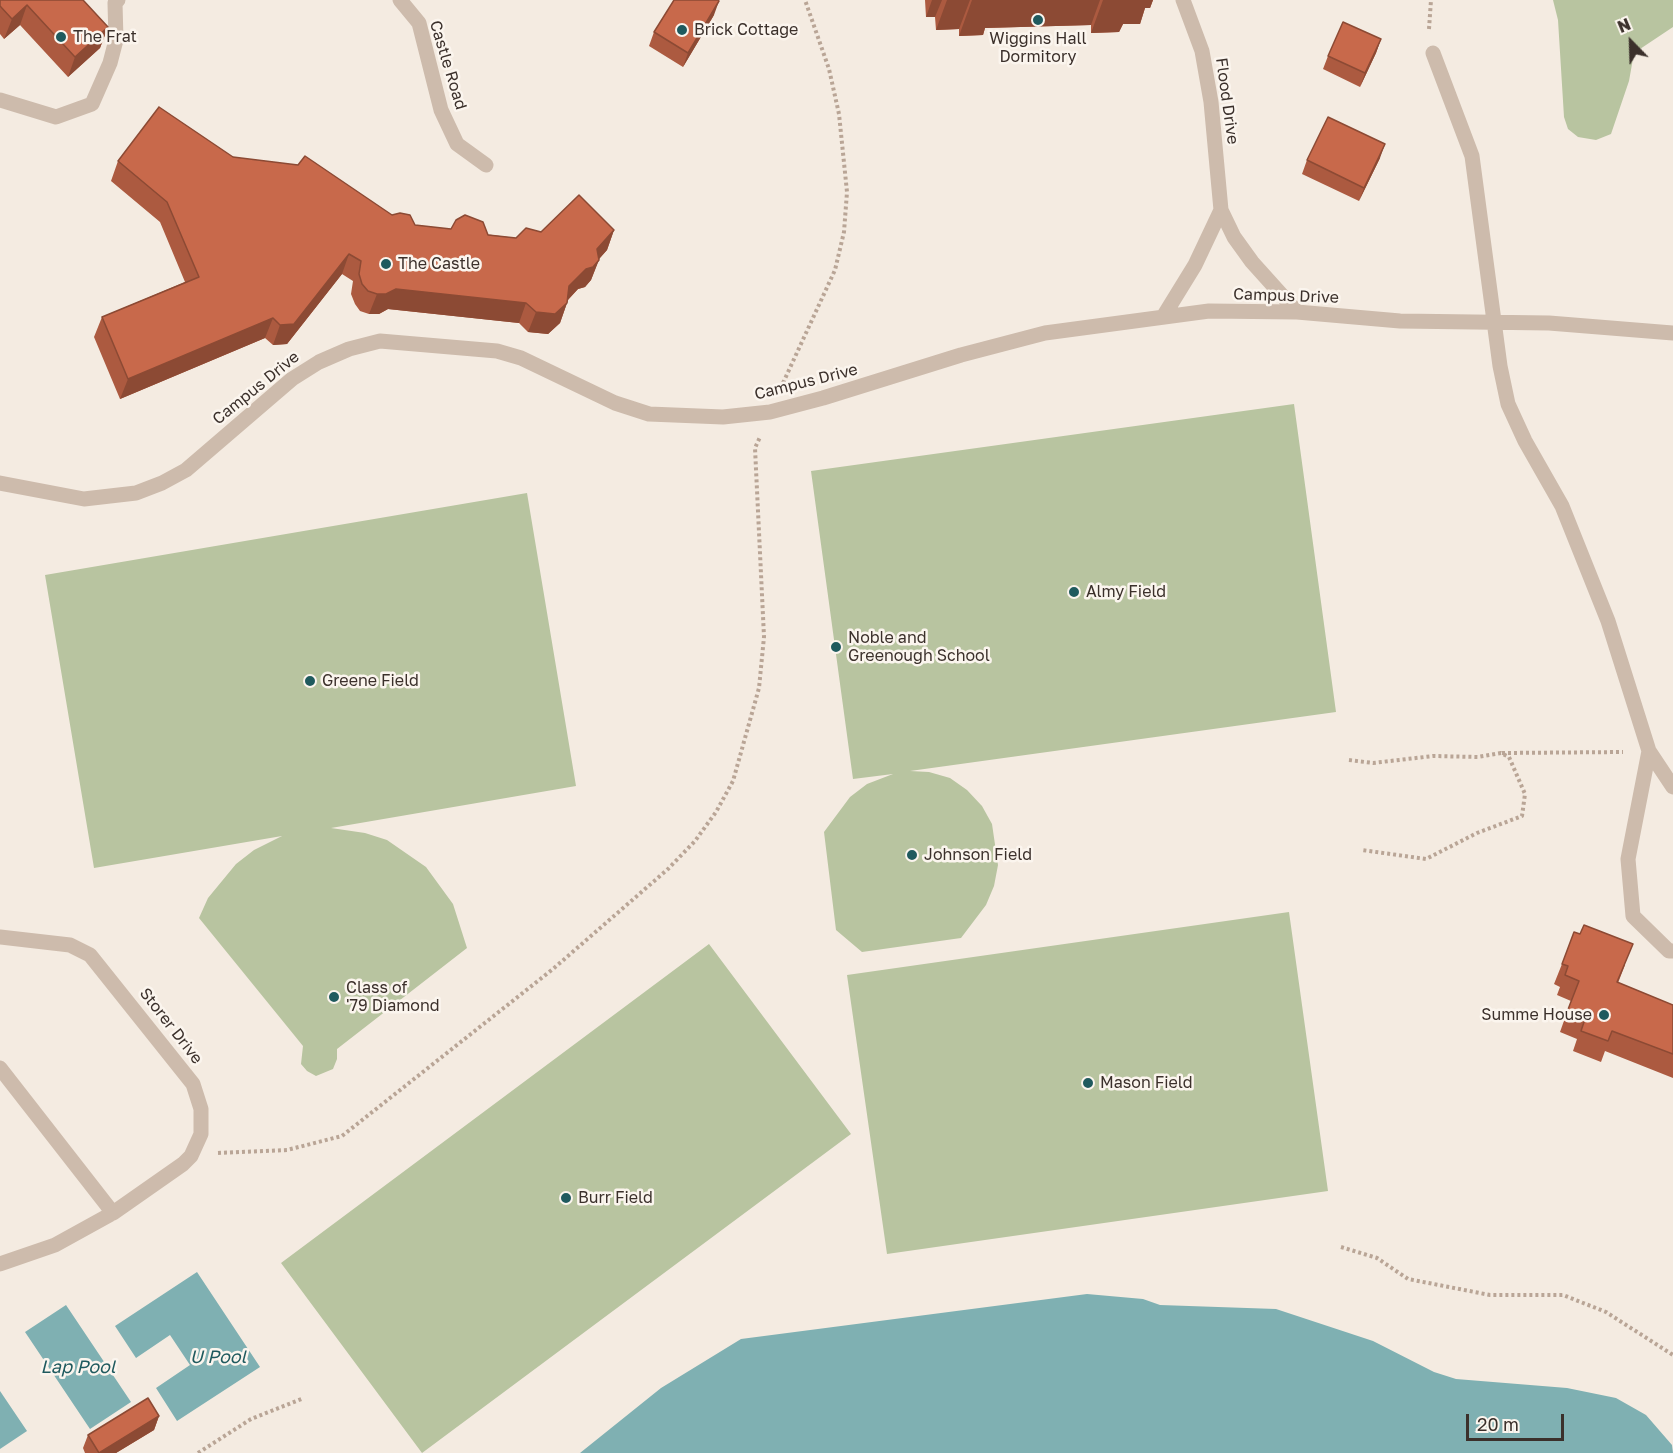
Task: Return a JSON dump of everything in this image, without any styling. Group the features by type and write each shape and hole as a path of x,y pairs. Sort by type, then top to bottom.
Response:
{"lane":[{"path":"0,100 56,117 92,104 114,48 115,3 118,0"},
{"name":"Castle Road","path":"399,0 419,23 441,110 457,144 486,165"},
{"name":"Flood Drive","path":"1183,0 1202,51 1211,102 1221,210 1234,237 1252,262 1297,312"},
{"path":"1433,53 1472,156 1494,321 1508,404 1525,441 1562,506 1608,621 1649,751 1673,787"},
{"path":"1163,317 1195,265 1221,210"},
{"name":"Campus Drive","path":"0,483 84,499 111,498 145,490 186,470 292,379 319,362 349,349 380,341 497,351 521,358 615,403 649,414 723,417 770,412 870,385 1004,342 1089,325 1209,311 1297,312 1400,321 1494,321 1673,333"},
{"path":"1649,751 1628,859 1633,916 1669,951 1673,951"},
{"name":"Storer Drive","path":"0,937 70,945 90,955 193,1084 202,1123 201,1134 191,1156 173,1172 113,1213 56,1245 0,1264"},
{"path":"0,1068 113,1213"}],"path":[{"path":"214,1153 287,1150 342,1136 553,969 668,869 695,841 716,812 733,781 759,688 764,636 755,448 835,270 844,232 847,192 839,114 829,69 805,0"},
{"path":"1349,760 1373,763 1501,753 1649,751"},
{"path":"1362,850 1426,859 1477,833 1522,816 1525,794 1509,757 1501,753"},
{"path":"1341,1247 1377,1258 1408,1279 1490,1295 1563,1295 1606,1312 1673,1355"},
{"path":"198,1453 251,1419 304,1398"}],"green space":[{"path":"1553,0 1673,0 1673,27 1634,53 1629,81 1611,134 1596,140 1578,137 1568,129 1564,117 1558,20"},
{"name":"Almy Field","path":"1294,404 1336,712 910,771 929,772 950,778 967,790 982,806 992,824 998,865 994,886 986,905 961,938 862,952 836,930 824,832 850,797 867,784 893,774 853,779 811,471"},
{"name":"Greene Field","path":"527,493 576,786 331,828 365,833 387,840 426,867 453,904 467,948 337,1049 337,1059 333,1069 316,1076 301,1064 303,1046 199,918 208,898 236,864 254,850 282,836 94,868 45,575"},
{"name":"Mason Field","path":"1289,912 1328,1191 887,1254 847,975"},
{"name":"Burr Field","path":"709,944 851,1134 422,1453 281,1263"}],"water":[{"name":"U Pool","path":"197,1272 260,1367 177,1421 156,1388 190,1365 170,1335 136,1358 115,1326"},
{"path":"1087,1294 1143,1299 1160,1305 1276,1309 1373,1341 1434,1372 1456,1379 1567,1388 1616,1398 1646,1415 1672,1445 1673,1453 580,1453 661,1388 741,1339"},
{"name":"Lap Pool","path":"66,1305 131,1402 90,1429 25,1332"},
{"path":"0,1391 27,1431 0,1449"}],"building":[{"path":"0,0 83,0 108,27 75,57 27,5 12,19 0,6"},
{"name":"Brick Cottage","path":"674,0 719,1 688,53 654,32"},
{"path":"1343,22 1381,39 1365,73 1328,56"},
{"name":"The Castle","path":"159,107 233,157 298,165 305,156 392,215 400,213 410,215 415,225 451,229 456,220 465,215 483,222 488,235 516,238 526,228 541,232 579,195 614,230 597,249 599,260 569,286 567,303 555,314 536,312 526,303 396,289 386,294 377,294 368,291 362,284 359,274 361,261 349,254 294,324 280,325 273,318 128,379 102,317 199,277 167,202 118,161"},
{"path":"1328,117 1385,144 1364,188 1307,160"},
{"name":"Summe House","path":"1584,925 1633,944 1617,982 1673,1005 1673,1054 1612,1031 1608,1041 1581,1031 1585,1019 1567,1012 1579,981 1565,975 1568,966 1562,964 1574,932 1580,934"},
{"path":"148,1398 159,1416 99,1453 88,1435"}],"place":[{"name":"Wiggins Hall Dormitory","path":"1038,20"},
{"name":"Brick Cottage","path":"682,30"},
{"name":"The Frat","path":"61,37"},
{"name":"The Castle","path":"386,264"},
{"name":"Almy Field","path":"1074,592"},
{"name":"Noble and Greenough School","path":"836,647"},
{"name":"Greene Field","path":"310,681"},
{"name":"Johnson Field","path":"912,855"},
{"name":"Class of '79 Diamond","path":"334,997"},
{"name":"Summe House","path":"1604,1015"},
{"name":"Mason Field","path":"1088,1083"},
{"name":"Burr Field","path":"566,1198"}]}
